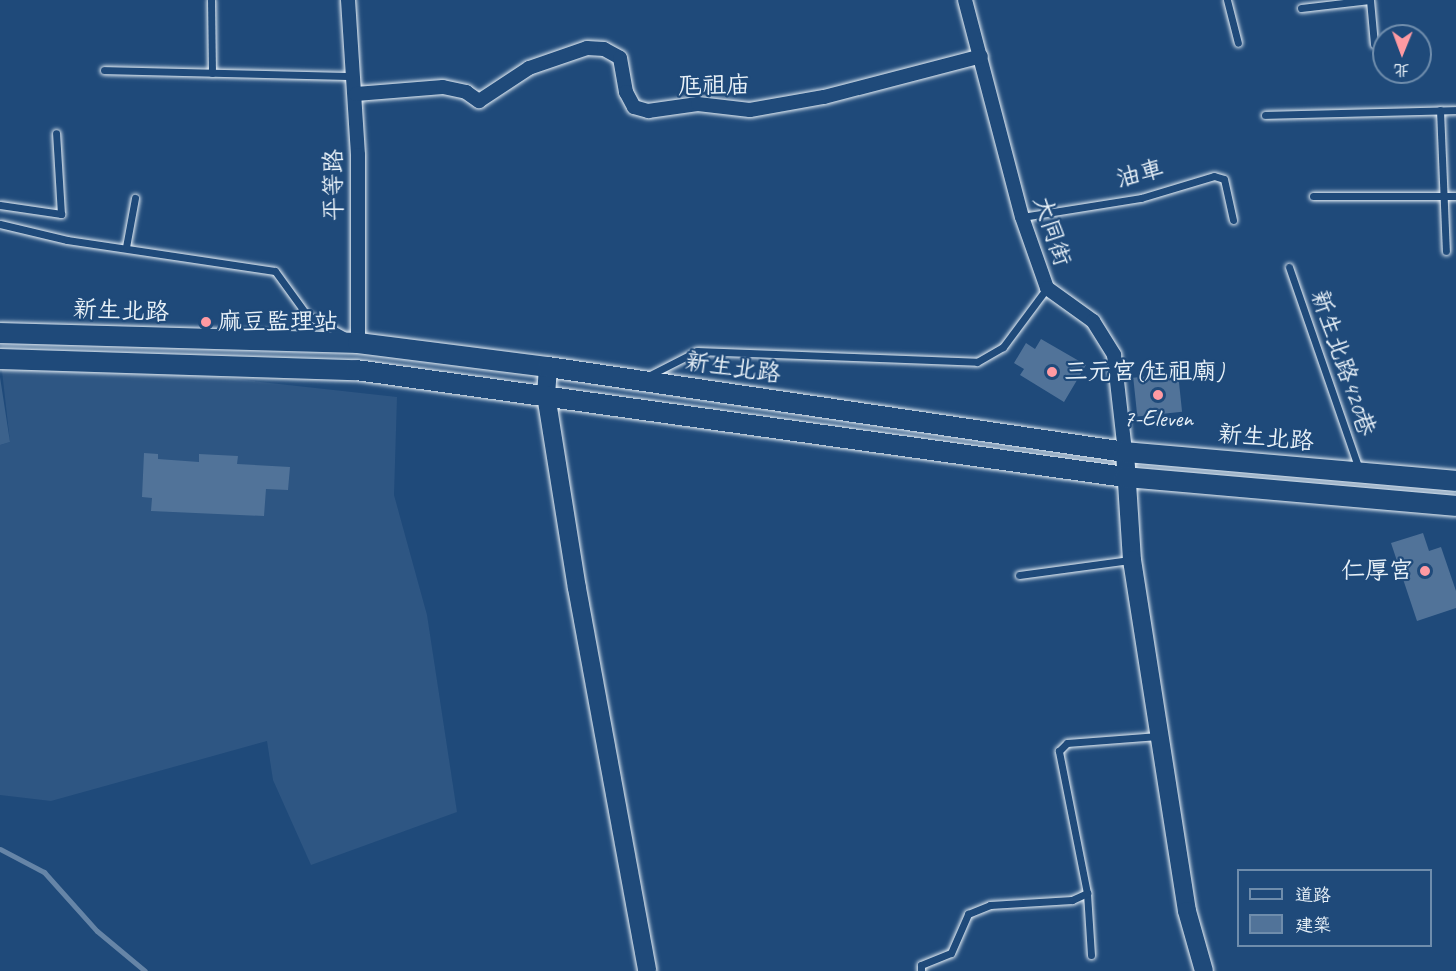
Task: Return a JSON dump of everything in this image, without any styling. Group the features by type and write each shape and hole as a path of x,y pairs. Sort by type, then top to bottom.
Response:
{"main road":[{"name":"新生北路","path":"0,333 358,343 640,380 1125,452 1456,480"},
{"path":"0,359 356,370 1125,477 1456,506"}],"street":[{"name":"平等路","path":"348,0 356,94 358,343 356,370"},
{"name":"大同街","path":"965,0 1022,217 1047,288 1093,321 1114,355 1125,452"},
{"name":"尫祖庙","path":"356,94 443,87 466,92 479,101 529,68 587,48 604,49 620,58 626,92 634,107 648,111 698,104 750,110 824,97 981,56"},
{"path":"548,367 546,395 647,971"},
{"path":"1125,452 1132,560 1162,735 1187,911 1204,971"}],"lane":[{"path":"211,0 212,73"},
{"path":"1227,0 1238,43"},
{"path":"1301,8 1370,0 1372,24"},
{"path":"104,70 354,76"},
{"path":"1440,110 1446,251"},
{"path":"1265,115 1456,110"},
{"path":"0,205 61,214 56,133"},
{"name":"油車","path":"1022,217 1141,198 1214,176 1224,179 1233,220"},
{"path":"1313,196 1456,196"},
{"path":"126,247 135,198"},
{"path":"0,224 67,240 275,271 307,315 358,343"},
{"name":"新生北路420巷","path":"1289,267 1360,471"},
{"path":"640,380 697,351 977,362 1004,347 1047,288"},
{"path":"1019,575 1132,560"},
{"path":"1091,955 1087,893 1059,751 1067,744 1162,735"},
{"path":"921,971 921,965 951,953 968,914 990,905 1072,900 1087,893"}],"shaded area":[{"name":"麻豆監理站","path":"0,353 397,397 394,495 427,615 457,812 311,865 273,780 267,741 51,801 0,795 0,445 10,442"},
{"path":"0,377 10,442 0,445"}],"building":[{"name":"三元宮(尪祖廟)","path":"1041,339 1086,365 1064,402 1020,375 1024,369 1014,363 1026,343 1035,349"},
{"name":"7-Eleven","path":"1178,373 1182,412 1137,416 1133,378"},
{"path":"144,453 158,454 158,459 199,462 199,454 238,456 237,464 290,467 288,490 266,489 264,516 151,511 152,498 142,497"},
{"name":"仁厚宮","path":"1423,533 1429,551 1441,547 1456,591 1456,608 1417,621 1391,543"}],"waterway":[{"path":"0,849 44,872 97,931 145,971"}],"place":[{"name":"麻豆監理站","path":"206,322"},
{"name":"三元宮(尪祖廟)","path":"1052,372"},
{"name":"7-Eleven","path":"1158,395"},
{"name":"仁厚宮","path":"1425,571"}]}
